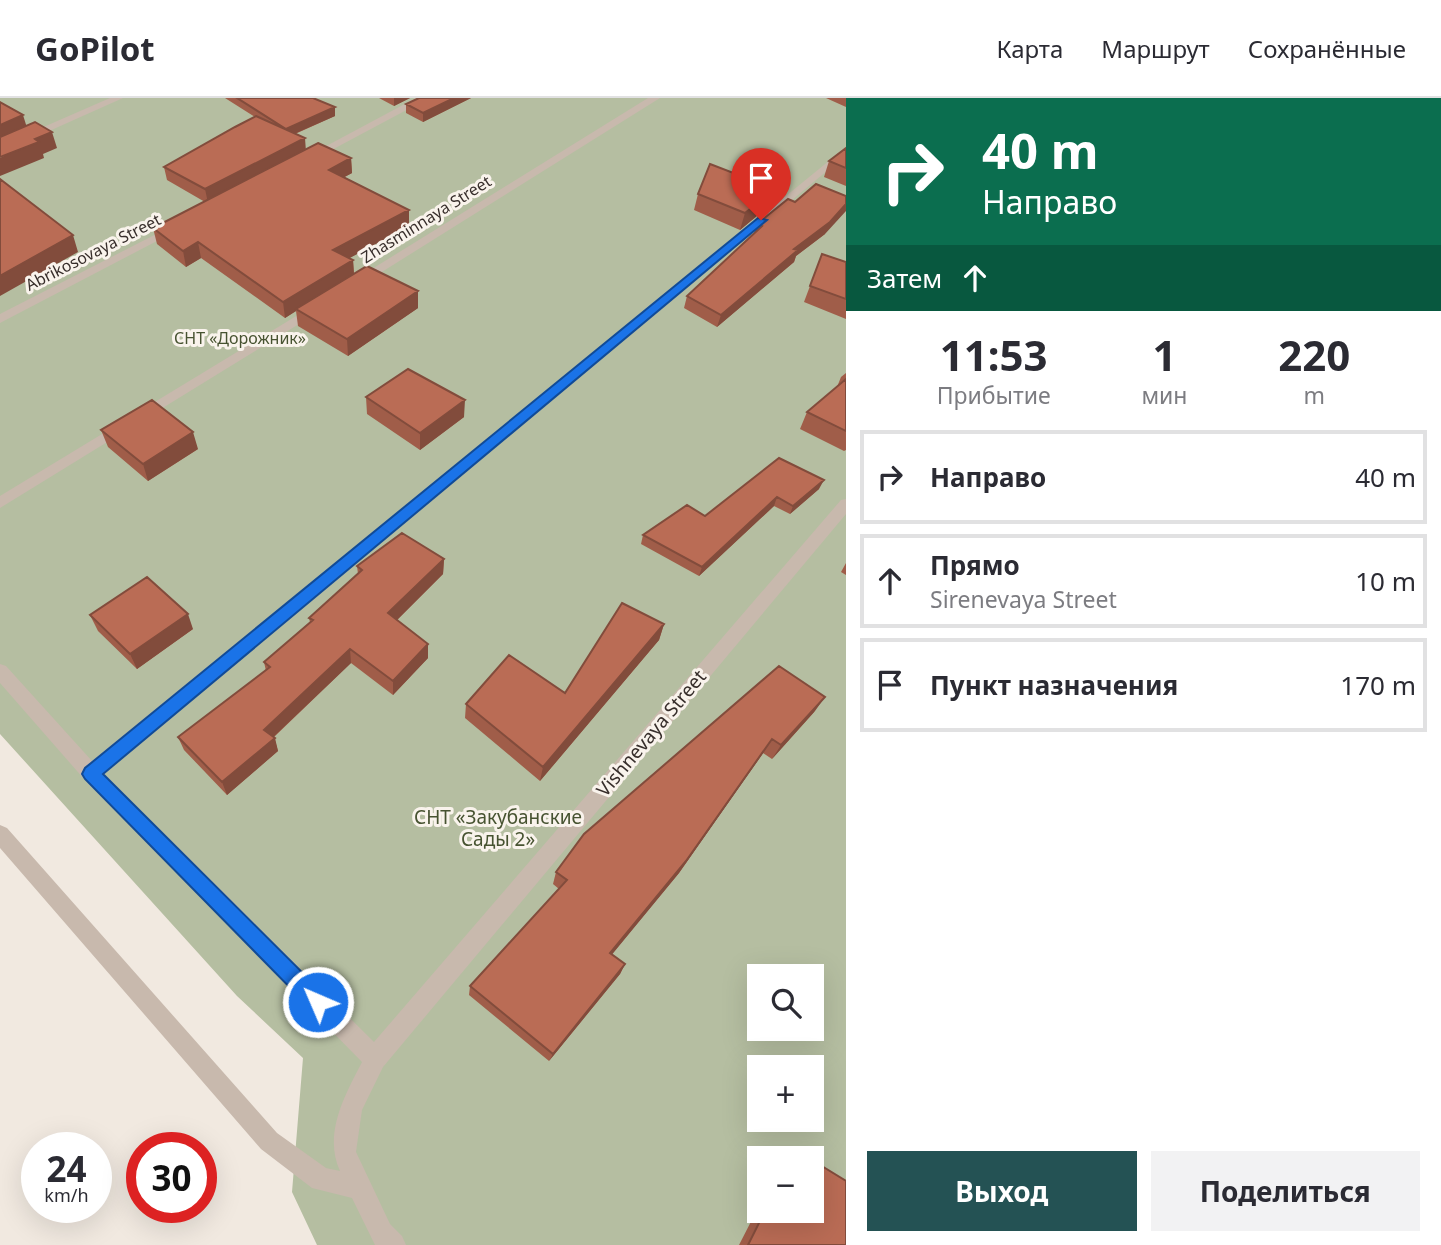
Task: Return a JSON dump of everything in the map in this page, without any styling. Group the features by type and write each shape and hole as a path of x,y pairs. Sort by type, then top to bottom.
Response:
{"street":[{"path":"0,150 118,98"},
{"path":"291,167 424,98"},
{"name":"Zhasminnaya Street","path":"0,503 655,98"},
{"path":"91,774 846,150"},
{"name":"Abrikosovaya Street","path":"0,318 182,224"},
{"name":"Vishnevaya Street","path":"393,1245 381,1233 344,1153 351,1108 375,1059 846,504"},
{"path":"0,671 91,774 375,1059"},
{"path":"0,834 270,1141 321,1179 359,1187"}],"green space":[{"name":"СНТ «Закубанские Сады 2»","path":"0,98 846,98 846,1245 317,1245 292,1192 303,1058 237,996 0,734"}],"building":[{"path":"237,98 313,98 335,107 286,129"},
{"path":"419,98 454,98 423,113 406,104"},
{"path":"0,102 23,115 0,125"},
{"path":"256,116 305,138 205,189 164,167 235,127"},
{"path":"35,122 52,132 35,139 39,142 0,157 0,137"},
{"path":"318,143 351,158 329,170 409,210 333,250 353,260 283,302 198,242 183,251 153,228"},
{"path":"846,148 846,168 829,161"},
{"path":"710,164 775,189 745,213 698,194"},
{"path":"0,179 73,235 0,276"},
{"path":"816,184 846,196 846,204 830,222 794,249 798,250 721,315 687,296 762,226 757,224 788,199 795,202"},
{"path":"822,254 846,262 846,299 810,286"},
{"path":"367,266 418,291 347,339 296,309"},
{"path":"408,369 465,400 420,433 366,397"},
{"path":"846,379 846,431 807,412"},
{"path":"152,400 193,432 143,464 101,430"},
{"path":"779,458 824,480 793,506 777,497 702,567 643,535 687,505 705,516"},
{"path":"402,533 444,559 388,613 428,644 393,681 350,649 264,730 275,738 222,782 178,737 270,667 264,662 313,620 309,618 362,570 357,566"},
{"path":"147,577 188,614 130,654 90,615"},
{"path":"622,603 664,624 543,767 466,704 509,655 565,693"},
{"path":"779,666 825,697 781,745 772,739 686,861 610,953 625,964 553,1054 470,986 567,880 556,872 584,834"},
{"path":"824,1167 846,1181 846,1245 748,1245 759,1223 824,1223"}],"route":[{"path":"318,1002 91,774 761,220"}],"park label":[{"name":"СНТ «Дорожник»","path":"240,338"}]}
